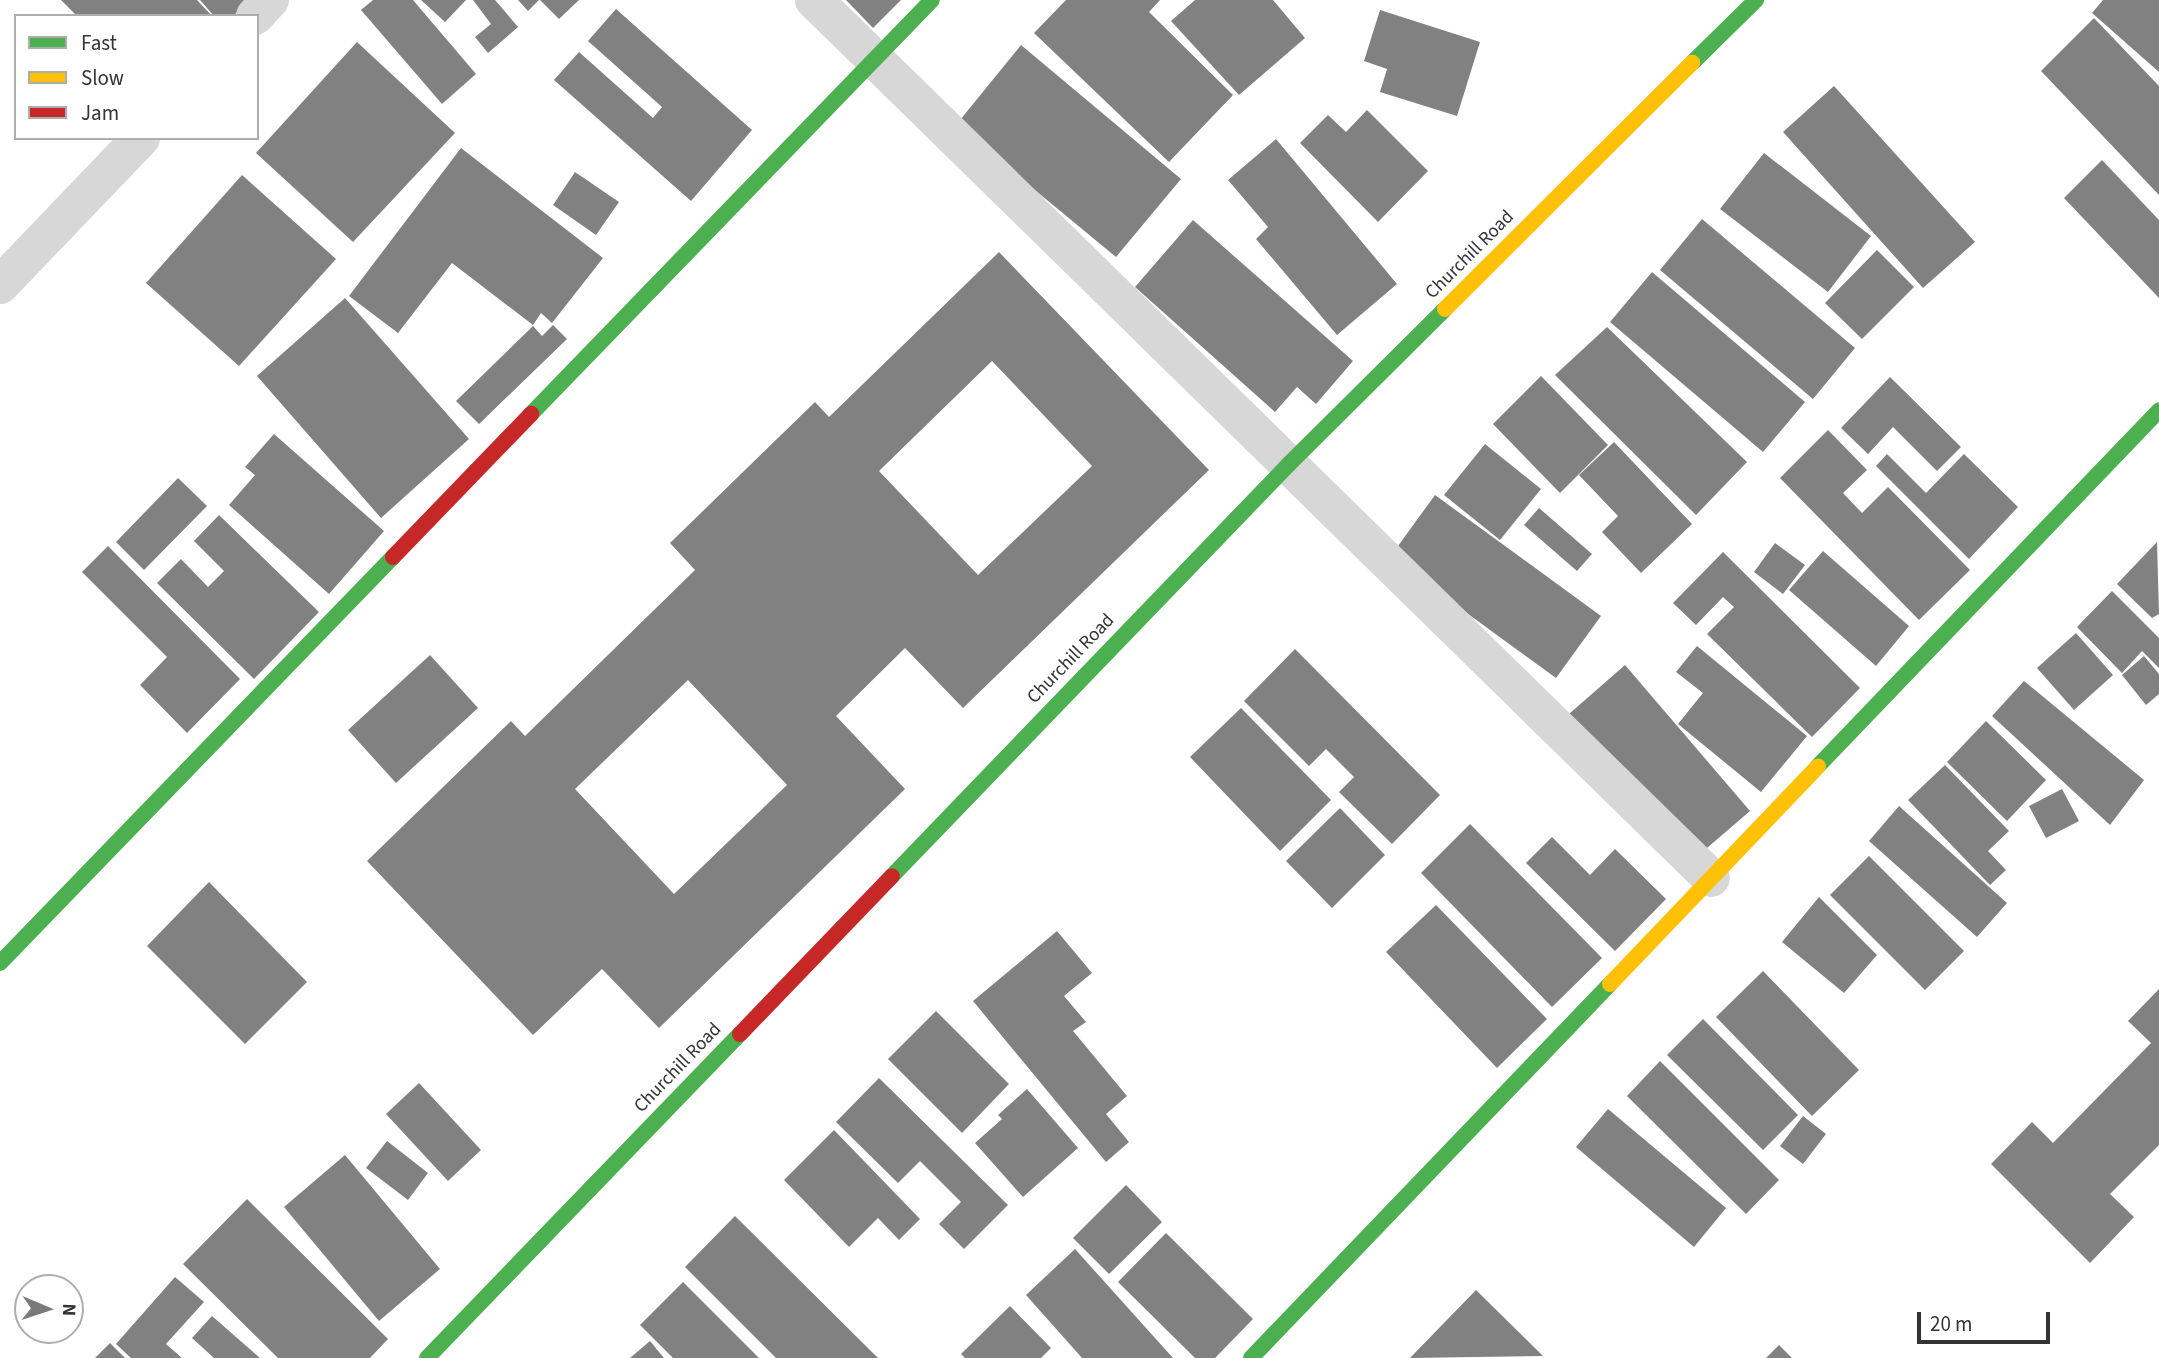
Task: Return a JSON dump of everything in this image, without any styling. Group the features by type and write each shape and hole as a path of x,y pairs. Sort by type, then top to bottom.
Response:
{"street":[{"path":"257,14 270,0"},
{"path":"814,0 1711,878"},
{"path":"0,963 932,0"},
{"name":"Churchill Road","path":"427,1358 1289,464 1756,0"},
{"path":"0,285 139,140"},
{"path":"1251,1358 2159,410"}],"building":[{"path":"61,0 197,0 210,14 75,14"},
{"path":"200,0 250,0 235,14 212,14"},
{"path":"373,0 413,0 476,74 442,104 361,10"},
{"path":"421,0 466,0 445,22"},
{"path":"473,0 495,0 518,27 488,53 475,37 491,24"},
{"path":"518,0 539,0 528,11"},
{"path":"540,0 579,0 559,19"},
{"path":"846,0 901,0 873,28"},
{"path":"1066,0 1160,0 1149,12 1233,95 1169,162 1034,33"},
{"path":"1195,0 1273,0 1305,38 1239,95 1171,21"},
{"path":"2103,0 2159,0 2159,72 2092,13"},
{"path":"616,9 752,130 691,201 554,80 579,52 653,118 662,107 588,41"},
{"path":"1380,10 1480,42 1457,116 1380,92 1387,69 1364,61"},
{"path":"2094,18 2159,86 2159,195 2041,71"},
{"path":"357,42 455,133 353,242 256,153"},
{"path":"1021,45 1181,179 1116,257 956,125"},
{"path":"1834,86 1975,242 1923,288 1783,132"},
{"path":"1367,110 1428,171 1378,222 1300,143 1328,115 1346,132"},
{"path":"1276,139 1397,284 1337,335 1256,239 1268,227 1228,180"},
{"path":"461,148 603,258 552,323 541,313 533,325 452,263 398,333 349,296"},
{"path":"1764,153 1871,236 1828,292 1720,209"},
{"path":"2102,160 2159,220 2159,298 2064,198"},
{"path":"575,172 619,202 596,235 553,205"},
{"path":"242,175 336,259 239,366 146,283"},
{"path":"1702,219 1855,348 1813,399 1660,270"},
{"path":"1193,220 1353,361 1316,404 1297,387 1275,412 1135,287"},
{"path":"1877,250 1914,287 1862,339 1825,303"},
{"path":"999,252 1209,470 963,708 905,648 836,716 905,789 659,1028 602,969 533,1035 367,861 511,721 525,736 695,570 670,543 815,402 829,417","holes":["992,361 1092,466 978,575 879,471","688,680 787,785 674,894 575,789"]},
{"path":"1652,272 1805,402 1763,452 1610,322"},
{"path":"345,298 469,439 381,518 257,376"},
{"path":"553,325 567,339 479,424 456,401 533,326 542,336"},
{"path":"1607,327 1747,462 1696,515 1555,375"},
{"path":"1541,376 1608,445 1560,493 1493,424"},
{"path":"1890,377 1961,447 1937,471 1893,427 1868,454 1841,428"},
{"path":"1828,430 1867,470 1843,493 1862,513 1888,487 1970,570 1919,620 1780,478"},
{"path":"274,434 384,531 329,594 229,505 255,475 245,467"},
{"path":"1614,442 1692,524 1641,573 1602,532 1618,516 1579,475"},
{"path":"1485,444 1541,489 1500,540 1444,495"},
{"path":"1887,454 1926,493 1964,454 2018,507 1969,559 1876,466"},
{"path":"178,478 207,506 144,570 116,542"},
{"path":"1435,495 1601,616 1556,678 1390,557"},
{"path":"1539,508 1592,554 1577,571 1524,525"},
{"path":"219,515 319,612 254,679 157,583 181,559 208,587 224,571 194,541"},
{"path":"2157,542 2159,614 2152,618 2117,584"},
{"path":"1775,543 1805,565 1783,594 1754,572"},
{"path":"108,546 240,679 187,733 140,685 167,657 82,572"},
{"path":"1823,551 1909,626 1876,666 1789,590"},
{"path":"1723,552 1860,688 1812,737 1707,634 1734,607 1723,597 1696,625 1673,603"},
{"path":"2112,591 2159,638 2159,668 2142,651 2122,673 2077,627"},
{"path":"2076,633 2113,675 2074,710 2037,668"},
{"path":"1697,646 1807,736 1761,792 1678,724 1703,693 1676,672"},
{"path":"1295,649 1440,795 1392,844 1339,792 1354,777 1326,749 1309,766 1244,701"},
{"path":"430,655 478,708 396,783 348,730"},
{"path":"2144,656 2159,674 2159,694 2146,705 2122,675"},
{"path":"1625,665 1750,811 1693,860 1569,714"},
{"path":"2024,681 2144,780 2110,825 1992,716"},
{"path":"1241,708 1331,800 1280,851 1190,757"},
{"path":"1986,721 2046,780 2007,821 1947,762"},
{"path":"1945,765 2009,831 1988,851 2006,870 1990,885 1908,800"},
{"path":"2062,789 2079,821 2046,838 2029,806"},
{"path":"1899,806 2007,903 1977,937 1869,841"},
{"path":"1340,808 1385,855 1332,908 1286,861"},
{"path":"1470,824 1602,958 1552,1007 1421,873"},
{"path":"1552,837 1590,875 1615,849 1666,899 1615,951 1526,863"},
{"path":"1869,856 1964,951 1925,990 1830,895"},
{"path":"209,882 307,982 245,1044 147,946"},
{"path":"1819,897 1877,955 1844,993 1782,942"},
{"path":"1436,905 1547,1019 1497,1068 1386,952"},
{"path":"1057,931 1092,973 1064,996 1086,1022 1073,1031 1127,1096 1106,1114 1129,1142 1106,1162 973,1001"},
{"path":"1763,971 1859,1070 1812,1116 1716,1017"},
{"path":"2159,989 2159,1145 2110,1194 2134,1217 2090,1263 1991,1164 2032,1122 2053,1143 2151,1043 2128,1021"},
{"path":"936,1011 1009,1084 962,1133 888,1059"},
{"path":"1703,1019 1798,1115 1763,1150 1667,1055"},
{"path":"1660,1061 1779,1180 1746,1214 1627,1096"},
{"path":"879,1078 1008,1205 964,1249 939,1224 961,1202 920,1161 898,1183 836,1122"},
{"path":"419,1083 481,1150 448,1181 386,1114"},
{"path":"1027,1089 1078,1148 1023,1197 975,1143 1002,1119 998,1115"},
{"path":"1608,1109 1726,1208 1694,1247 1576,1147"},
{"path":"1803,1116 1826,1134 1803,1164 1780,1146"},
{"path":"834,1130 920,1219 899,1240 878,1218 849,1247 784,1180"},
{"path":"387,1141 428,1173 408,1200 366,1168"},
{"path":"345,1155 440,1269 379,1321 284,1207"},
{"path":"1126,1185 1162,1222 1109,1274 1073,1238"},
{"path":"247,1199 388,1339 370,1358 278,1358 183,1264"},
{"path":"735,1216 878,1358 776,1358 685,1267"},
{"path":"1166,1233 1253,1319 1215,1358 1195,1358 1118,1282"},
{"path":"1075,1249 1173,1358 1082,1358 1026,1295"},
{"path":"175,1277 204,1302 166,1344 182,1358 131,1358 116,1344"},
{"path":"683,1282 759,1358 673,1358 640,1325"},
{"path":"1476,1290 1543,1356 1410,1358"},
{"path":"1010,1306 1051,1348 1041,1358 965,1358 961,1354"},
{"path":"212,1316 260,1358 214,1358 192,1338"},
{"path":"650,1341 664,1358 630,1358"},
{"path":"110,1343 125,1358 95,1358"},
{"path":"1779,1345 1792,1358 1766,1358"}],"traffic: fast":[{"path":"531,414 932,0"},
{"path":"1692,63 1756,0"},
{"path":"892,876 1289,464 1445,309"},
{"path":"1818,766 2159,410"},
{"path":"0,963 393,557"},
{"path":"1251,1358 1610,984"},
{"path":"427,1358 740,1034"}],"traffic: slow":[{"path":"1445,309 1692,63"},
{"path":"1610,984 1818,766"}],"traffic: jam":[{"path":"393,557 531,414"},
{"path":"740,1034 892,876"}]}
